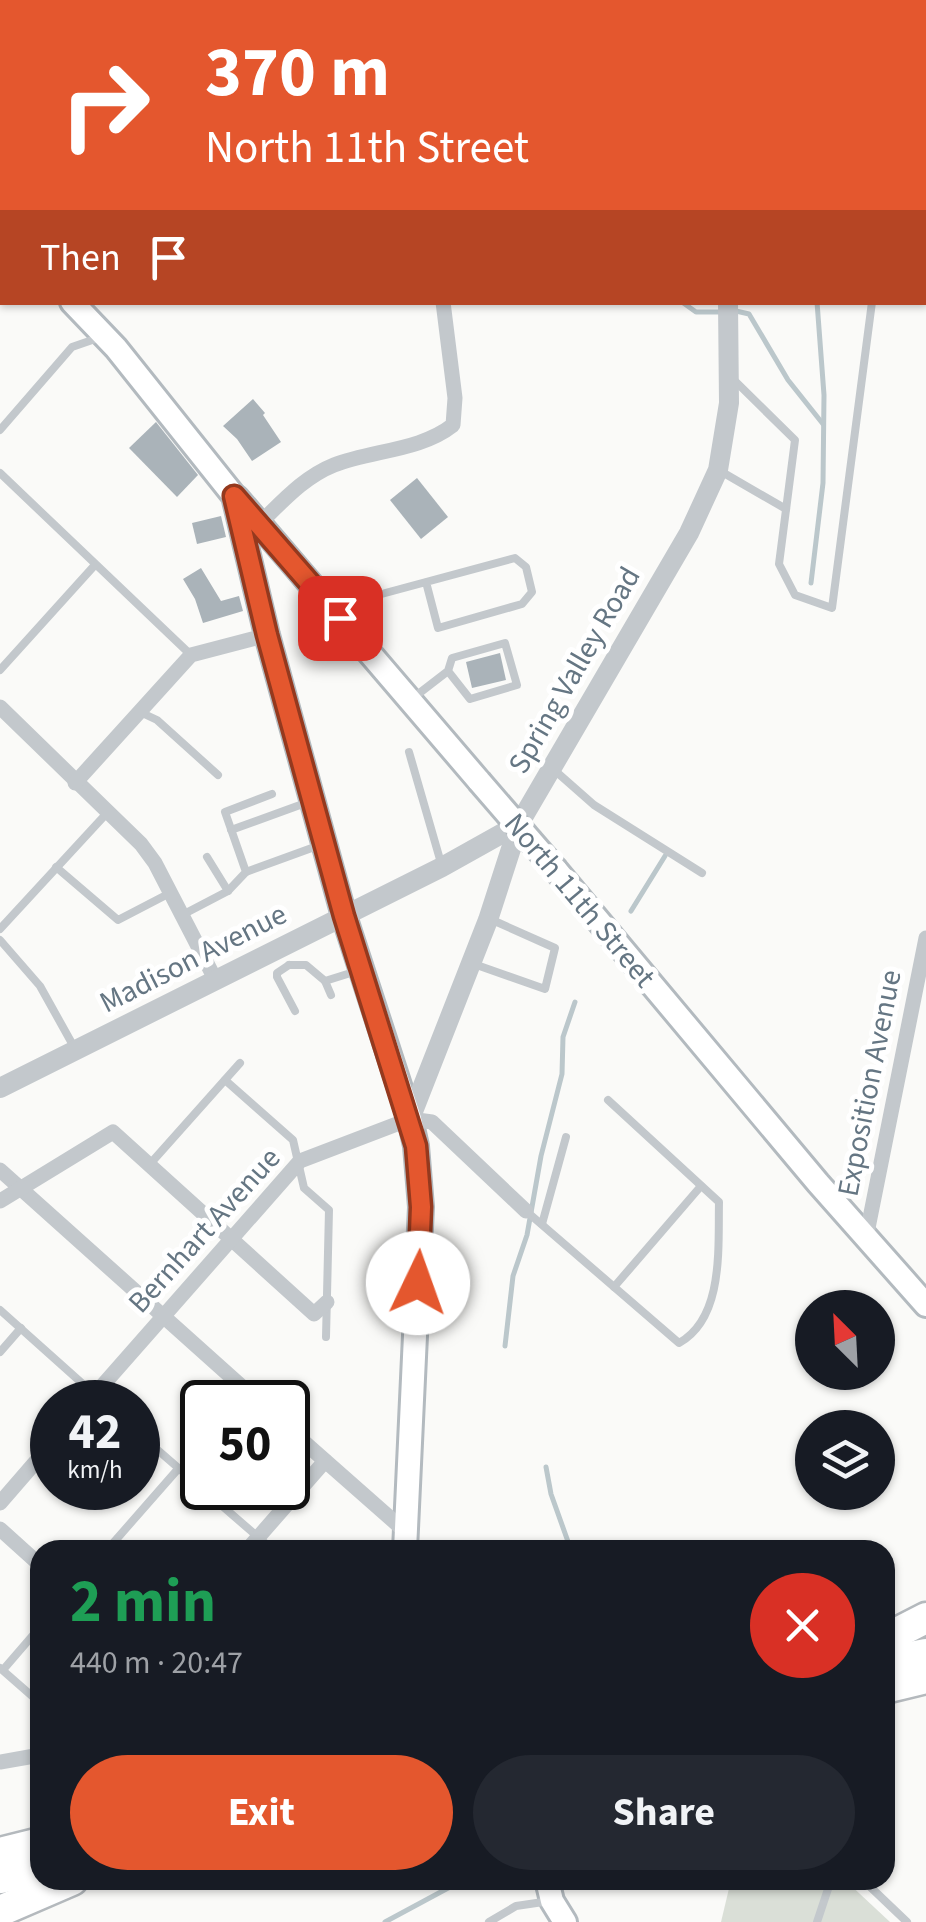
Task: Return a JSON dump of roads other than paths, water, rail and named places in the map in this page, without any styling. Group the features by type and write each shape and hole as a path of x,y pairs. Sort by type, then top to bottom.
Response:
{"highway":[{"path":"895,1634 926,1618"},
{"path":"895,1660 926,1654"},
{"path":"895,1686 926,1678"},
{"path":"895,1702 926,1700"},
{"path":"0,1838 30,1835"},
{"path":"0,1853 30,1846"},
{"path":"0,1878 30,1871"},
{"path":"0,1911 49,1890"}],"main road":[{"name":"North 11th Street","path":"82,306 102,336 234,496 926,1305"},
{"path":"234,496 267,635 344,916 416,1146 421,1207 405,1540"},
{"path":"549,1891 564,1922"}],"street":[{"path":"260,522 301,483 323,470 352,458 429,439 453,425 455,398 443,305"},
{"name":"Spring Valley Road","path":"410,1118 489,918 519,824 689,533 718,470 728,424 728,305"},
{"path":"75,783 191,655 267,635"},
{"path":"0,707 141,844 216,979"},
{"name":"Madison Avenue","path":"0,1088 216,979 284,956 344,916 519,824"},
{"name":"Exposition Avenue","path":"866,1238 926,938"},
{"path":"410,1118 432,1122 526,1211"},
{"name":"Bernhart Avenue","path":"111,1380 300,1161 410,1118"},
{"path":"0,1201 113,1132 314,1314 327,1302"},
{"path":"0,1170 234,1380"},
{"path":"310,1447 404,1540"},
{"path":"255,1540 325,1460"},
{"path":"0,1502 30,1467"},
{"path":"0,1528 30,1555"},
{"path":"0,1762 30,1757"}],"lane":[{"path":"730,376 795,440 779,564 795,595 832,608 872,305"},
{"path":"0,430 72,348 102,336"},
{"path":"718,470 786,509"},
{"path":"0,474 191,655"},
{"path":"340,618 362,599 515,558 526,567 532,592 522,604 438,628 426,582"},
{"path":"0,670 94,566"},
{"path":"410,701 448,671 452,658 505,643 517,685 470,698 448,671"},
{"path":"140,712 157,720 218,774"},
{"path":"409,752 442,867"},
{"path":"552,768 594,806 702,873"},
{"path":"246,872 225,812 272,794"},
{"path":"231,830 312,800"},
{"path":"0,930 106,813"},
{"path":"182,916 228,892 246,872 325,844"},
{"path":"207,857 228,892"},
{"path":"56,867 118,920 170,893"},
{"path":"471,963 545,988 555,948 489,918"},
{"path":"0,940 40,986 76,1050"},
{"path":"295,1011 277,977 284,956 306,965 325,981 331,996"},
{"path":"325,981 360,970"},
{"path":"150,1165 240,1063"},
{"path":"225,1080 292,1140 304,1188 328,1210 326,1337"},
{"path":"526,1211 678,1343 691,1336 708,1307 717,1268 719,1202 608,1100"},
{"path":"542,1224 566,1137"},
{"path":"614,1286 701,1186"},
{"path":"0,1310 74,1380"},
{"path":"0,1352 20,1328"},
{"path":"160,1453 248,1540"},
{"path":"116,1540 178,1469"},
{"path":"30,1638 2,1669 30,1694"},
{"path":"817,1922 828,1890"},
{"path":"873,1890 907,1922"},
{"path":"490,1922 549,1891"}],"waterway":[{"path":"686,305 696,312 721,312"},
{"path":"811,583 823,483 824,395 817,305"},
{"path":"736,311 749,314 788,380 823,424"},
{"path":"631,911 665,856"},
{"path":"505,1346 513,1276 527,1235 541,1156 562,1074 563,1037 575,1002"},
{"path":"546,1467 567,1540"},
{"path":"385,1922 444,1890"}]}
